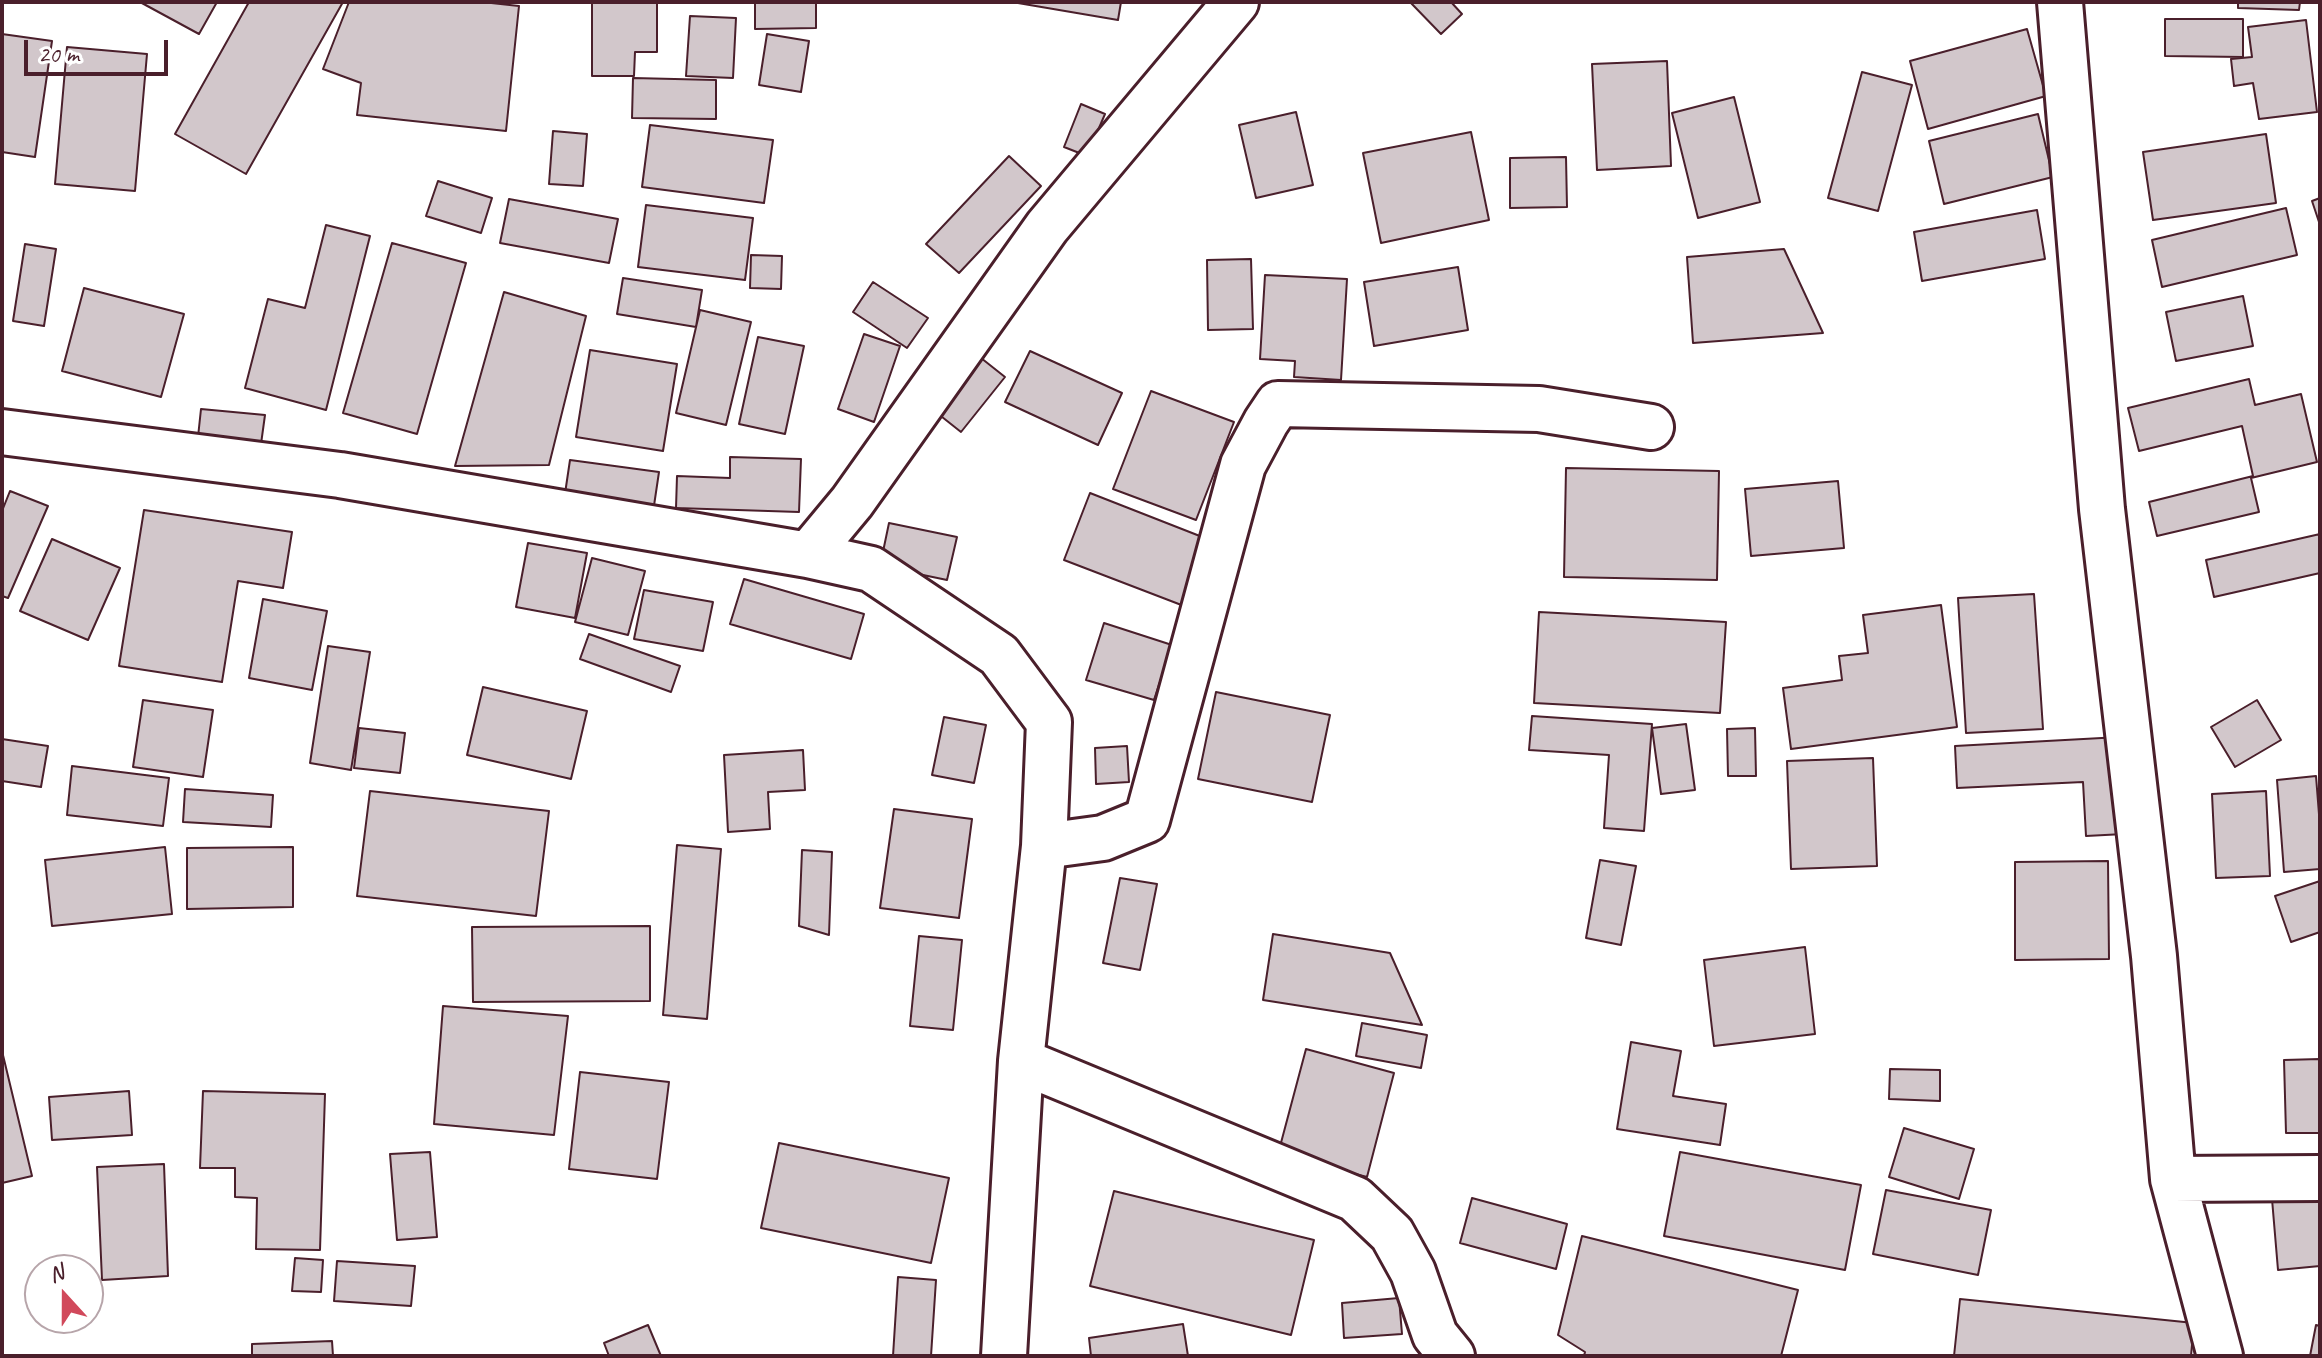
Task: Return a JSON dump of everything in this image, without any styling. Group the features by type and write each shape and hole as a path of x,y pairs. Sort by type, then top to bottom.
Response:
{"street":[{"path":"808,555 852,502 1047,227 1236,2"},
{"path":"2060,2 2102,509 2154,956 2173,1179 2220,1356"},
{"path":"1044,846 1103,838 1147,820 1243,465 1278,404 1539,409 1651,427"},
{"path":"2,432 340,475 808,555 871,569 999,655 1049,722 1044,846 1021,1061 1004,1356"},
{"path":"1021,1061 1355,1199 1392,1234 1413,1272 1435,1335 1452,1356"},
{"path":"2173,1179 2320,1178"}],"building":[{"path":"140,2 217,2 199,34"},
{"path":"249,2 343,2 246,174 175,134"},
{"path":"349,2 482,2 519,6 506,131 357,115 361,83 323,69"},
{"path":"592,2 657,2 657,52 635,52 634,76 592,76"},
{"path":"755,2 816,2 816,28 755,29"},
{"path":"1012,2 1121,2 1118,20"},
{"path":"1410,2 1451,2 1462,14 1441,34"},
{"path":"2238,2 2300,2 2299,10 2238,8"},
{"path":"690,16 736,18 733,78 686,76"},
{"path":"2165,19 2243,19 2243,57 2165,56"},
{"path":"2306,20 2317,112 2259,119 2253,83 2234,86 2231,59 2252,57 2248,27"},
{"path":"2027,29 2046,96 1928,129 1910,61"},
{"path":"2,34 52,41 35,157 2,152"},
{"path":"767,34 809,41 801,92 759,85"},
{"path":"67,47 147,54 135,191 55,184"},
{"path":"1667,61 1671,166 1597,170 1592,64"},
{"path":"1862,72 1912,85 1878,211 1828,198"},
{"path":"633,78 716,80 716,119 632,118"},
{"path":"1734,97 1760,202 1698,218 1672,113"},
{"path":"1081,104 1105,114 1087,156 1064,147"},
{"path":"1296,112 1313,185 1256,198 1239,125"},
{"path":"2038,114 2053,177 1944,204 1929,141"},
{"path":"650,125 773,140 764,203 642,187"},
{"path":"553,131 587,134 583,186 549,184"},
{"path":"1471,132 1489,220 1381,243 1363,153"},
{"path":"2266,134 2276,203 2153,220 2143,152"},
{"path":"1009,156 1041,186 959,273 926,244"},
{"path":"1566,157 1567,207 1510,208 1510,158"},
{"path":"438,181 492,198 481,233 426,216"},
{"path":"2320,198 2320,225 2312,201"},
{"path":"509,199 618,219 609,263 500,243"},
{"path":"646,205 753,218 745,280 638,267"},
{"path":"2286,208 2297,255 2162,287 2152,240"},
{"path":"2037,210 2045,259 1922,281 1914,232"},
{"path":"326,225 370,236 326,410 245,388 268,299 305,308"},
{"path":"392,243 466,263 417,434 343,413"},
{"path":"25,244 56,249 44,326 13,321"},
{"path":"1784,249 1823,333 1693,343 1687,257"},
{"path":"751,255 782,256 781,289 750,288"},
{"path":"1251,259 1253,329 1208,330 1207,260"},
{"path":"1458,267 1468,330 1374,346 1364,282"},
{"path":"1265,275 1347,279 1341,380 1294,377 1295,361 1260,359"},
{"path":"623,278 702,290 696,327 617,314"},
{"path":"873,282 928,318 907,348 853,312"},
{"path":"84,288 184,314 161,397 62,371"},
{"path":"504,292 586,316 549,465 455,466"},
{"path":"2243,296 2253,346 2176,361 2166,312"},
{"path":"700,310 751,322 726,425 676,413"},
{"path":"864,334 900,346 874,422 838,409"},
{"path":"758,337 804,346 785,434 739,424"},
{"path":"590,350 677,364 663,451 576,437"},
{"path":"1030,351 1122,393 1098,445 1005,402"},
{"path":"976,354 1005,377 961,432 932,409"},
{"path":"2249,379 2255,405 2301,394 2317,462 2251,478 2259,512 2157,536 2149,502 2253,476 2242,426 2139,451 2128,408"},
{"path":"1151,391 1234,422 1196,520 1113,489"},
{"path":"201,409 265,415 261,444 198,437"},
{"path":"730,457 801,459 799,512 676,508 677,476 730,478"},
{"path":"570,460 659,472 652,519 563,507"},
{"path":"1566,468 1719,471 1717,580 1564,577"},
{"path":"1838,481 1844,548 1751,556 1745,489"},
{"path":"10,491 48,506 8,598 2,596 2,511"},
{"path":"1090,493 1210,540 1184,606 1064,560"},
{"path":"144,510 292,532 283,588 238,581 222,682 119,666"},
{"path":"889,523 957,537 947,580 880,566"},
{"path":"2320,534 2320,573 2214,597 2206,560"},
{"path":"52,539 120,568 88,640 20,611"},
{"path":"528,543 587,553 575,618 516,607"},
{"path":"592,558 645,571 628,635 575,622"},
{"path":"744,579 864,614 851,659 730,624"},
{"path":"644,590 713,602 703,651 634,639"},
{"path":"2034,594 2043,729 1966,733 1958,598"},
{"path":"263,599 327,611 312,690 249,678"},
{"path":"1941,605 1957,727 1791,749 1783,688 1842,680 1839,656 1868,653 1863,615"},
{"path":"1539,612 1726,622 1720,713 1534,703"},
{"path":"1104,623 1172,645 1154,700 1086,680"},
{"path":"589,634 680,666 671,692 580,659"},
{"path":"328,646 370,652 351,770 310,763"},
{"path":"483,687 587,711 571,779 467,755"},
{"path":"1216,692 1330,715 1312,802 1198,779"},
{"path":"143,700 213,710 203,777 133,767"},
{"path":"2257,700 2281,740 2235,767 2211,727"},
{"path":"1532,716 1652,724 1644,831 1604,828 1609,755 1529,750"},
{"path":"944,717 986,725 974,783 932,775"},
{"path":"1686,724 1695,790 1661,794 1652,728"},
{"path":"359,728 405,733 400,773 354,768"},
{"path":"1755,728 1756,776 1728,776 1727,729"},
{"path":"2120,737 2124,834 2086,836 2083,782 1957,788 1955,746"},
{"path":"2,739 48,746 41,787 2,781"},
{"path":"1127,746 1129,782 1096,784 1095,748"},
{"path":"803,750 805,790 768,792 770,829 728,832 724,755"},
{"path":"1873,758 1877,866 1791,869 1787,761"},
{"path":"72,766 169,778 163,826 67,815"},
{"path":"2316,776 2320,869 2284,872 2277,780"},
{"path":"185,789 273,795 271,827 183,822"},
{"path":"370,791 549,811 536,916 357,896"},
{"path":"2266,791 2270,876 2216,878 2212,794"},
{"path":"894,809 972,819 959,918 880,908"},
{"path":"677,845 721,849 707,1019 663,1015"},
{"path":"165,847 172,914 52,926 45,860"},
{"path":"293,847 293,907 187,909 187,848"},
{"path":"802,850 832,852 829,935 799,926"},
{"path":"1600,860 1636,866 1621,945 1586,938"},
{"path":"2108,861 2109,959 2015,960 2015,862"},
{"path":"1120,878 1157,884 1140,970 1103,963"},
{"path":"2320,881 2320,932 2291,942 2275,896"},
{"path":"650,926 650,1001 473,1002 472,927"},
{"path":"1273,934 1390,953 1422,1025 1263,1000"},
{"path":"919,936 962,940 953,1030 910,1026"},
{"path":"1805,947 1815,1034 1714,1046 1704,960"},
{"path":"443,1006 568,1016 554,1135 434,1124"},
{"path":"1362,1023 1427,1035 1421,1068 1356,1056"},
{"path":"1631,1042 1681,1051 1673,1096 1726,1104 1720,1145 1617,1129"},
{"path":"1306,1049 1394,1073 1367,1177 1278,1154"},
{"path":"2,1051 32,1176 2,1183"},
{"path":"2320,1059 2320,1133 2286,1133 2284,1060"},
{"path":"1890,1069 1940,1070 1940,1101 1889,1099"},
{"path":"580,1072 669,1082 657,1179 569,1169"},
{"path":"129,1091 132,1135 52,1140 49,1097"},
{"path":"203,1091 325,1094 320,1250 256,1249 257,1198 235,1197 235,1168 200,1168"},
{"path":"1904,1128 1974,1149 1959,1199 1889,1177"},
{"path":"779,1143 949,1178 931,1263 761,1228"},
{"path":"430,1152 437,1237 397,1240 390,1154"},
{"path":"1680,1152 1861,1185 1845,1270 1664,1236"},
{"path":"164,1164 168,1276 104,1280 97,1167"},
{"path":"1886,1190 1991,1210 1978,1275 1873,1254"},
{"path":"1114,1191 1314,1240 1291,1335 1090,1286"},
{"path":"2320,1196 2320,1266 2278,1270 2272,1199"},
{"path":"1472,1198 1567,1224 1556,1269 1460,1243"},
{"path":"1582,1236 1798,1290 1781,1356 1584,1356 1585,1352 1558,1335"},
{"path":"295,1258 323,1260 321,1292 292,1291"},
{"path":"337,1261 415,1266 411,1306 334,1301"},
{"path":"898,1277 936,1280 931,1356 893,1356"},
{"path":"1399,1298 1402,1334 1344,1338 1342,1303"},
{"path":"1960,1299 2194,1323 2191,1356 1954,1356"},
{"path":"1183,1324 1188,1356 1091,1356 1089,1338"},
{"path":"648,1325 661,1356 609,1356 604,1343"},
{"path":"2316,1325 2320,1326 2320,1356 2310,1356"},
{"path":"332,1341 333,1356 252,1356 252,1344"}]}
